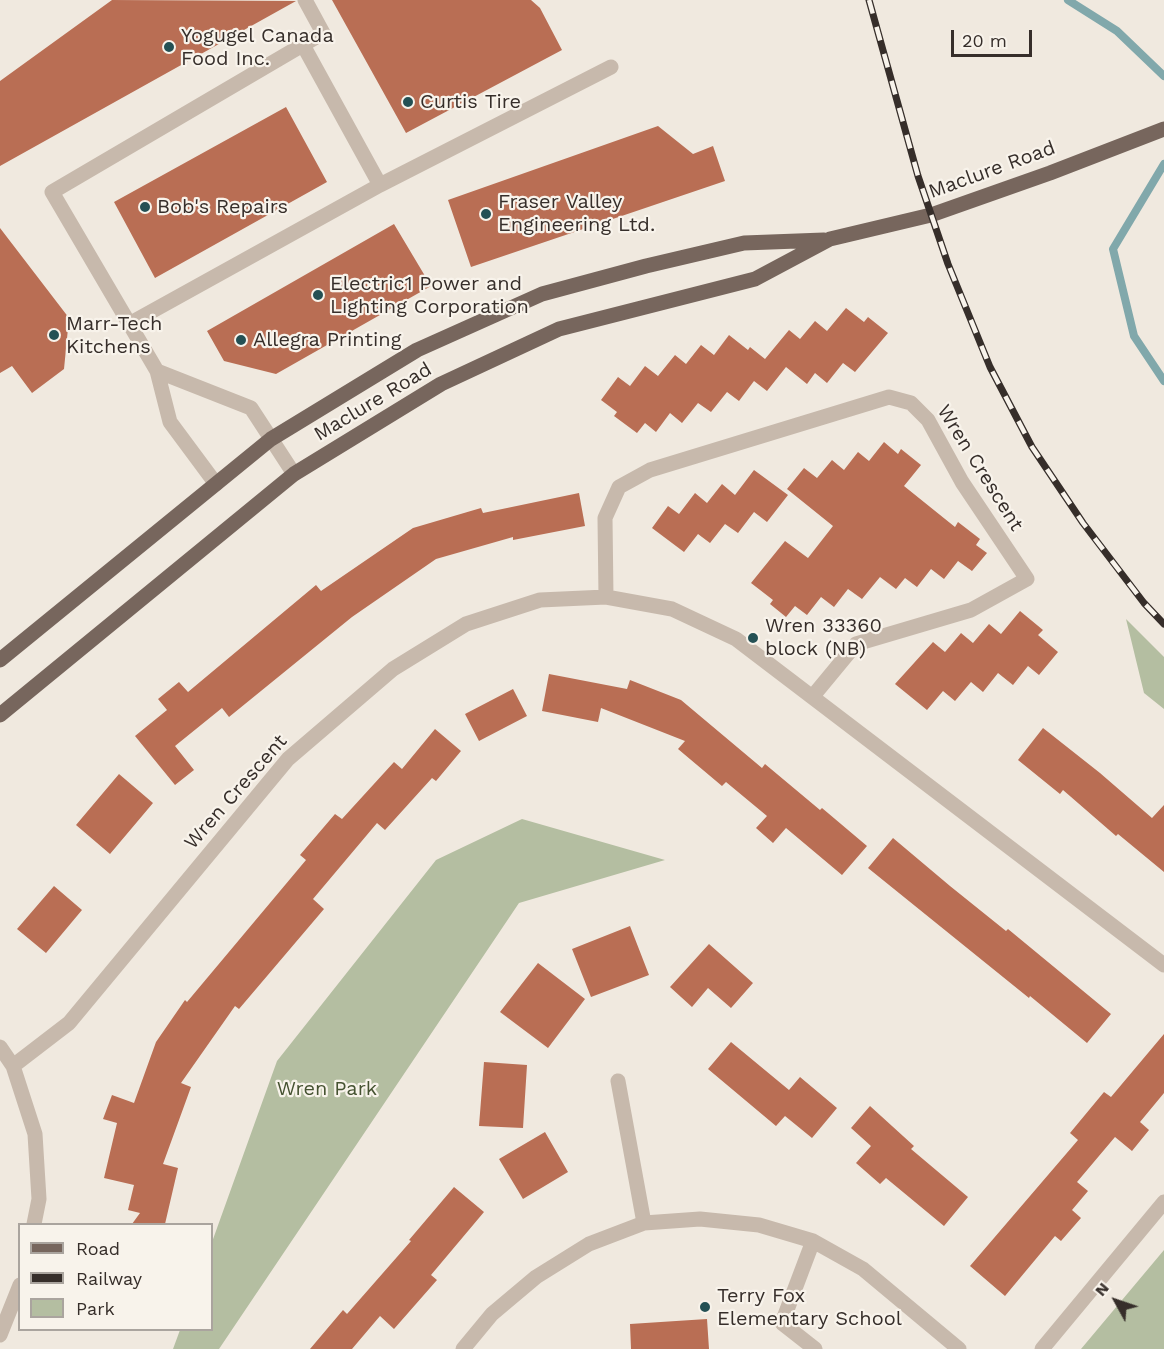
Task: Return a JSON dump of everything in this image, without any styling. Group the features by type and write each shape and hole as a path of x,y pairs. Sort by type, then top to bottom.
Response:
{"main road":[{"name":"Maclure Road","path":"0,660 272,439 417,350 542,294 645,266 744,243 830,239 931,215 1050,173 1164,129"},
{"name":"Maclure Road","path":"0,715 294,474 441,384 559,329 755,279 830,239"}],"street":[{"path":"216,484 171,423 157,371 52,192 323,33 305,0"},
{"path":"303,45 380,185"},
{"path":"129,324 380,185 611,67"},
{"path":"157,371 251,408 294,474"},
{"name":"Wren Crescent","path":"606,597 604,518 619,487 650,470 889,397 911,403 928,420 962,482 1027,579 971,610 856,644 813,696"},
{"name":"Wren Crescent","path":"13,1066 69,1023 288,759 393,669 466,624 540,600 606,597 672,609 736,639 1164,965"},
{"path":"0,1047 13,1066 35,1134 39,1198 34,1223"},
{"path":"618,1081 644,1223"},
{"path":"1042,1349 1164,1202"},
{"path":"463,1349 492,1314 536,1277 589,1244 644,1223 700,1220 759,1225 813,1240 863,1269 959,1349"},
{"path":"813,1240 782,1323 814,1349"},
{"path":"0,1335 18,1290"}],"green space":[{"path":"1126,619 1164,657 1164,709 1144,693"},
{"name":"Wren Park","path":"522,819 665,860 519,903 219,1349 173,1349 180,1331 213,1331 213,1239 277,1061 436,860"},
{"path":"1164,1250 1164,1349 1081,1349"}],"building":[{"path":"112,0 296,1 0,166 0,81"},
{"path":"332,0 531,0 540,8 562,50 406,133"},
{"path":"286,107 327,182 155,278 114,202"},
{"path":"658,126 693,154 713,146 725,181 471,267 448,200"},
{"path":"394,224 431,286 276,374 224,361 207,331"},
{"path":"0,228 69,318 64,369 32,393 12,366 0,373"},
{"path":"846,308 864,322 868,317 888,333 855,372 843,363 827,383 815,373 807,384 786,367 767,391 754,381 739,401 727,392 711,412 698,403 682,423 670,413 656,432 645,423 637,433 614,416 617,412 601,400 618,377 630,386 645,366 658,376 675,355 686,364 701,345 714,355 729,335 748,350 750,347 765,359 789,330 800,339 815,321 827,331"},
{"path":"884,442 898,454 901,449 921,465 904,486 955,527 958,522 980,539 976,545 987,553 972,571 958,561 944,579 931,569 917,587 905,578 896,589 880,577 862,599 848,589 834,607 821,597 807,615 795,606 786,617 770,604 773,600 751,583 785,541 808,558 833,526 787,489 804,468 817,478 832,460 844,470 858,452 869,461"},
{"path":"754,470 788,495 767,522 754,512 738,533 725,524 710,543 698,534 684,552 652,528 668,506 679,514 695,493 707,503 722,484 735,495"},
{"path":"579,493 585,526 513,540 513,537 436,559 352,617 229,717 222,708 175,746 194,770 175,785 135,736 167,710 158,699 179,682 188,692 316,585 321,591 413,528 481,508 483,513"},
{"path":"1020,611 1043,630 1038,635 1058,652 1039,675 1028,666 1013,685 998,673 983,692 971,682 955,701 943,691 927,710 895,684 933,642 945,652 961,633 973,643 989,624 1001,634"},
{"path":"549,674 627,689 630,680 681,700 762,768 765,764 867,846 842,875 786,828 773,843 756,828 767,816 726,782 722,786 678,749 685,741 601,708 598,722 542,711"},
{"path":"513,689 527,716 479,741 465,714"},
{"path":"1043,728 1152,818 1164,805 1164,872 1118,834 1116,836 1063,790 1060,794 1018,760"},
{"path":"435,729 461,751 436,781 432,778 385,830 377,823 313,899 324,909 239,1009 235,1006 181,1083 191,1087 163,1164 178,1168 165,1223 133,1223 140,1213 128,1210 134,1185 104,1178 117,1123 103,1119 112,1095 134,1103 156,1042 185,1000 187,1002 306,860 300,855 335,814 342,819 394,762 402,769"},
{"path":"119,774 153,803 110,854 76,825"},
{"path":"893,838 1111,1014 1087,1043 868,868"},
{"path":"54,886 82,910 46,953 17,929"},
{"path":"630,926 649,975 591,997 572,949"},
{"path":"709,944 753,983 731,1008 708,988 692,1007 670,987"},
{"path":"538,963 585,999 548,1048 500,1012"},
{"path":"1164,1034 1164,1093 1140,1122 1149,1130 1132,1151 1115,1137 1077,1182 1088,1191 1072,1210 1081,1218 1061,1241 1055,1236 1005,1296 970,1266 1078,1140 1070,1133 1104,1092 1111,1097"},
{"path":"731,1042 789,1090 800,1077 837,1108 812,1138 785,1116 776,1126 708,1069"},
{"path":"484,1062 527,1065 523,1128 479,1126"},
{"path":"870,1106 914,1146 911,1149 968,1197 944,1226 886,1178 880,1184 856,1163 871,1146 851,1128"},
{"path":"545,1132 568,1172 523,1199 499,1159"},
{"path":"454,1187 484,1212 431,1275 437,1280 394,1329 380,1316 352,1349 310,1349 343,1310 347,1314 411,1241 409,1240"},
{"path":"707,1319 709,1349 631,1349 630,1324"}],"waterway":[{"path":"1068,0 1117,31 1164,76"},
{"path":"1164,164 1113,249 1134,336 1164,381"}],"railway":[{"path":"869,0 918,176 948,264 990,367 1032,447 1083,523 1144,603 1164,624"}],"place":[{"name":"Yogugel Canada Food Inc.","path":"169,47"},
{"name":"Curtis Tire","path":"408,102"},
{"name":"Bob's Repairs","path":"145,207"},
{"name":"Fraser Valley Engineering Ltd.","path":"486,214"},
{"name":"Electric1 Power and Lighting Corporation","path":"318,295"},
{"name":"Marr-Tech Kitchens","path":"54,335"},
{"name":"Allegra Printing","path":"241,340"},
{"name":"Wren 33360 block (NB)","path":"753,638"},
{"name":"Terry Fox Elementary School","path":"705,1307"}]}
